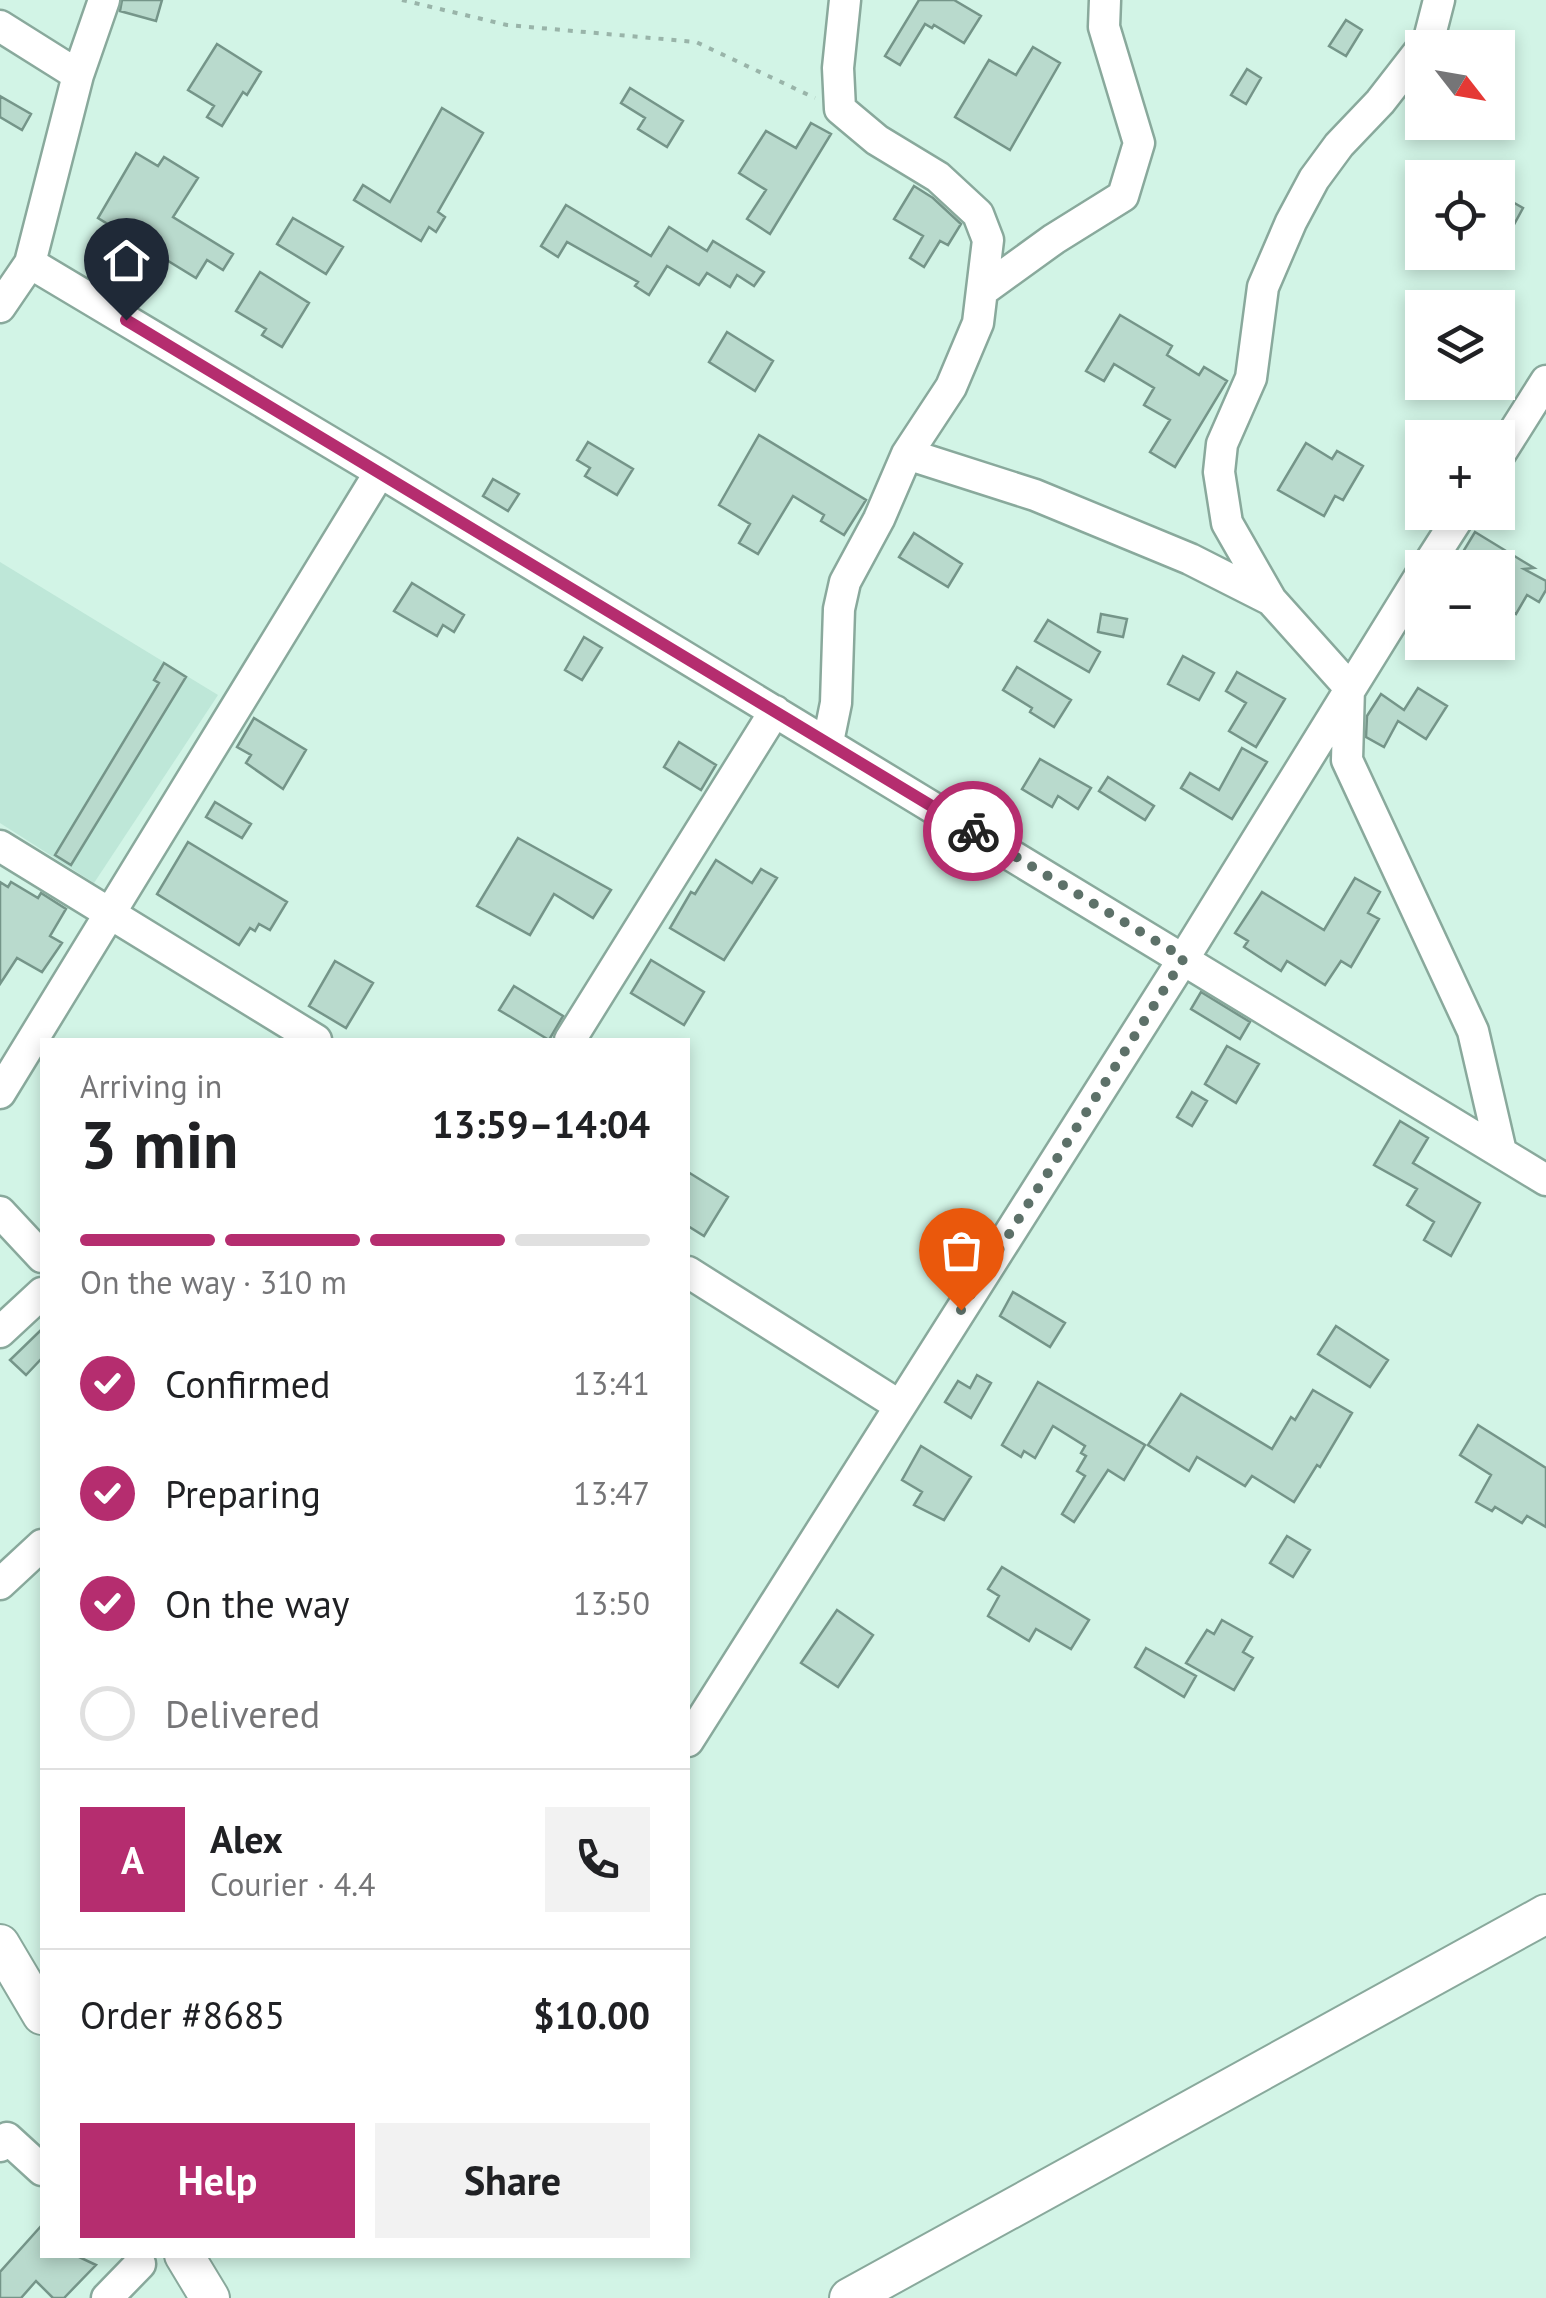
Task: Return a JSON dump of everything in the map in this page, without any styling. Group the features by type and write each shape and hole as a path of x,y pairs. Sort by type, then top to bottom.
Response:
{"main road":[{"path":"848,2298 1546,1914"},
{"path":"0,1944 40,2012"},
{"path":"186,2258 210,2298"}],"street":[{"path":"0,306 30,263 78,75 104,0"},
{"path":"828,742 836,704 839,609 845,582 907,454 951,387 978,323 988,240 978,214 938,176 877,140 840,110 838,68 845,0"},
{"path":"982,291 1123,196 1138,144 1104,27 1105,0"},
{"path":"1431,30 1438,0"},
{"path":"0,26 78,75"},
{"path":"1405,71 1338,145 1291,222 1263,287 1250,378 1222,444 1220,472 1227,523 1271,600 1349,687 1348,760 1473,1032 1501,1152"},
{"path":"30,263 828,742 1546,1180"},
{"path":"1515,430 1546,381"},
{"path":"907,454 1034,495 1190,558 1271,600"},
{"path":"0,1093 380,472"},
{"path":"690,1738 1184,958 1405,600"},
{"path":"571,1038 775,710"},
{"path":"0,846 313,1038"},
{"path":"0,1212 40,1255"},
{"path":"690,1273 900,1406"},
{"path":"0,1332 40,1295"},
{"path":"0,1584 40,1546"},
{"path":"0,2146 7,2138 40,2168"},
{"path":"107,2298 140,2264"}],"path":[{"path":"402,0 508,25 696,42 840,110"}],"shaded area":[{"path":"0,562 218,695 94,883 0,823"}],"building":[{"path":"122,0 162,0 156,21 120,11"},
{"path":"919,0 954,0 981,16 964,43 934,25 932,28 925,24 900,65 885,56"},
{"path":"1346,20 1362,30 1346,56 1329,46"},
{"path":"217,44 261,72 222,126 207,117 214,106 188,90"},
{"path":"1033,47 1060,63 1010,150 955,117 989,60 1016,75"},
{"path":"1247,69 1261,78 1246,104 1231,95"},
{"path":"630,88 683,121 667,147 638,129 645,118 621,103"},
{"path":"0,96 31,114 22,130 0,117"},
{"path":"442,108 483,133 438,212 445,217 436,232 429,227 421,241 354,200 363,185 390,202"},
{"path":"811,123 831,134 770,234 747,219 766,190 739,173 766,131 796,148"},
{"path":"136,153 158,166 164,157 198,178 173,217 233,254 223,270 207,260 196,278 98,218"},
{"path":"914,186 961,224 948,245 940,241 924,267 910,258 923,236 894,219"},
{"path":"1515,203 1523,208 1515,223"},
{"path":"566,205 651,256 669,227 707,251 713,241 764,272 754,286 737,275 730,287 707,273 699,285 667,266 649,295 635,286 638,282 567,242 558,257 541,246"},
{"path":"293,218 343,247 326,274 277,244"},
{"path":"260,272 309,303 282,347 262,335 266,329 236,311"},
{"path":"1120,315 1172,346 1167,355 1199,375 1204,367 1227,381 1175,467 1150,452 1170,420 1144,405 1154,388 1114,364 1104,381 1086,371"},
{"path":"727,332 773,361 755,391 709,362"},
{"path":"759,435 866,500 844,535 821,521 824,515 793,496 758,554 739,543 750,524 719,505"},
{"path":"588,442 633,469 617,495 585,476 590,468 577,460"},
{"path":"1306,443 1332,459 1337,451 1363,466 1343,500 1335,496 1324,516 1278,490"},
{"path":"493,479 519,494 508,511 483,496"},
{"path":"1475,532 1504,550 1464,550"},
{"path":"914,533 962,564 948,587 899,557"},
{"path":"1515,556 1534,568 1524,569 1546,581 1539,602 1527,595 1516,614"},
{"path":"412,583 464,615 454,632 443,625 437,636 394,611"},
{"path":"1101,614 1127,619 1123,637 1098,632"},
{"path":"1048,620 1100,652 1089,672 1035,641"},
{"path":"584,637 602,648 582,680 565,670"},
{"path":"1183,656 1214,673 1199,700 1168,684"},
{"path":"164,663 186,677 71,865 55,855 159,683 154,680"},
{"path":"1017,667 1071,700 1054,727 1003,690"},
{"path":"1237,672 1285,699 1256,747 1229,731 1246,703 1226,691"},
{"path":"1418,688 1447,706 1426,739 1398,721 1384,747 1366,737 1367,716 1381,694 1404,710"},
{"path":"254,718 306,750 283,789 246,763 251,755 237,747"},
{"path":"679,742 716,765 701,790 664,767"},
{"path":"1242,748 1267,762 1232,819 1181,788 1190,773 1219,790"},
{"path":"1040,759 1091,788 1078,809 1058,796 1052,807 1022,789"},
{"path":"1108,777 1154,806 1145,820 1099,791"},
{"path":"215,802 251,824 242,838 206,817"},
{"path":"518,838 611,890 593,918 554,894 530,935 477,906"},
{"path":"188,842 287,902 270,930 259,924 255,931 250,928 239,945 157,894"},
{"path":"716,860 752,883 761,869 777,878 724,960 670,928"},
{"path":"1355,878 1380,892 1368,913 1379,919 1351,967 1341,961 1325,985 1287,961 1281,971 1244,947 1248,941 1235,933 1262,892 1324,930"},
{"path":"0,882 8,887 11,882 38,898 41,893 66,909 50,936 62,943 42,972 17,958 0,984"},
{"path":"651,960 704,992 684,1025 631,993"},
{"path":"335,961 373,983 346,1028 309,1006"},
{"path":"514,986 563,1016 550,1038 546,1038 499,1010"},
{"path":"1201,992 1250,1022 1240,1039 1191,1009"},
{"path":"1227,1046 1259,1064 1236,1103 1205,1084"},
{"path":"1192,1092 1207,1101 1192,1126 1177,1117"},
{"path":"1400,1121 1428,1138 1413,1163 1480,1203 1451,1256 1424,1240 1434,1222 1407,1205 1417,1189 1374,1165"},
{"path":"690,1173 728,1197 704,1236 690,1227"},
{"path":"1013,1292 1065,1323 1050,1347 1000,1316"},
{"path":"1336,1326 1388,1360 1370,1387 1318,1354"},
{"path":"40,1331 40,1360 26,1375 10,1360"},
{"path":"977,1375 991,1383 971,1418 945,1402 958,1381 970,1388"},
{"path":"1038,1382 1145,1445 1124,1480 1108,1470 1074,1522 1062,1514 1085,1476 1077,1471 1086,1456 1081,1453 1085,1446 1053,1426 1035,1458 1024,1451 1021,1457 1002,1445"},
{"path":"1313,1390 1352,1413 1294,1502 1252,1476 1245,1486 1197,1457 1189,1471 1148,1445 1181,1394 1272,1449"},
{"path":"1478,1425 1546,1468 1546,1527 1527,1516 1522,1523 1495,1507 1492,1511 1476,1502 1491,1475 1460,1455"},
{"path":"921,1446 971,1477 944,1520 914,1505 922,1492 902,1480"},
{"path":"1287,1536 1310,1550 1293,1577 1270,1563"},
{"path":"1002,1567 1089,1620 1071,1649 1036,1629 1029,1641 988,1616 999,1596 988,1589"},
{"path":"837,1610 873,1635 838,1687 801,1663"},
{"path":"1222,1620 1252,1637 1243,1652 1253,1658 1234,1690 1186,1663 1207,1630 1214,1634"},
{"path":"1146,1648 1196,1676 1184,1697 1135,1667"},
{"path":"40,2227 40,2258 81,2258 96,2265 64,2298 53,2298 36,2281 21,2298 0,2298 0,2272"}],"way so far":[{"path":"961,1310 1184,958 973,831"}],"route":[{"path":"126,320 973,831"}]}
